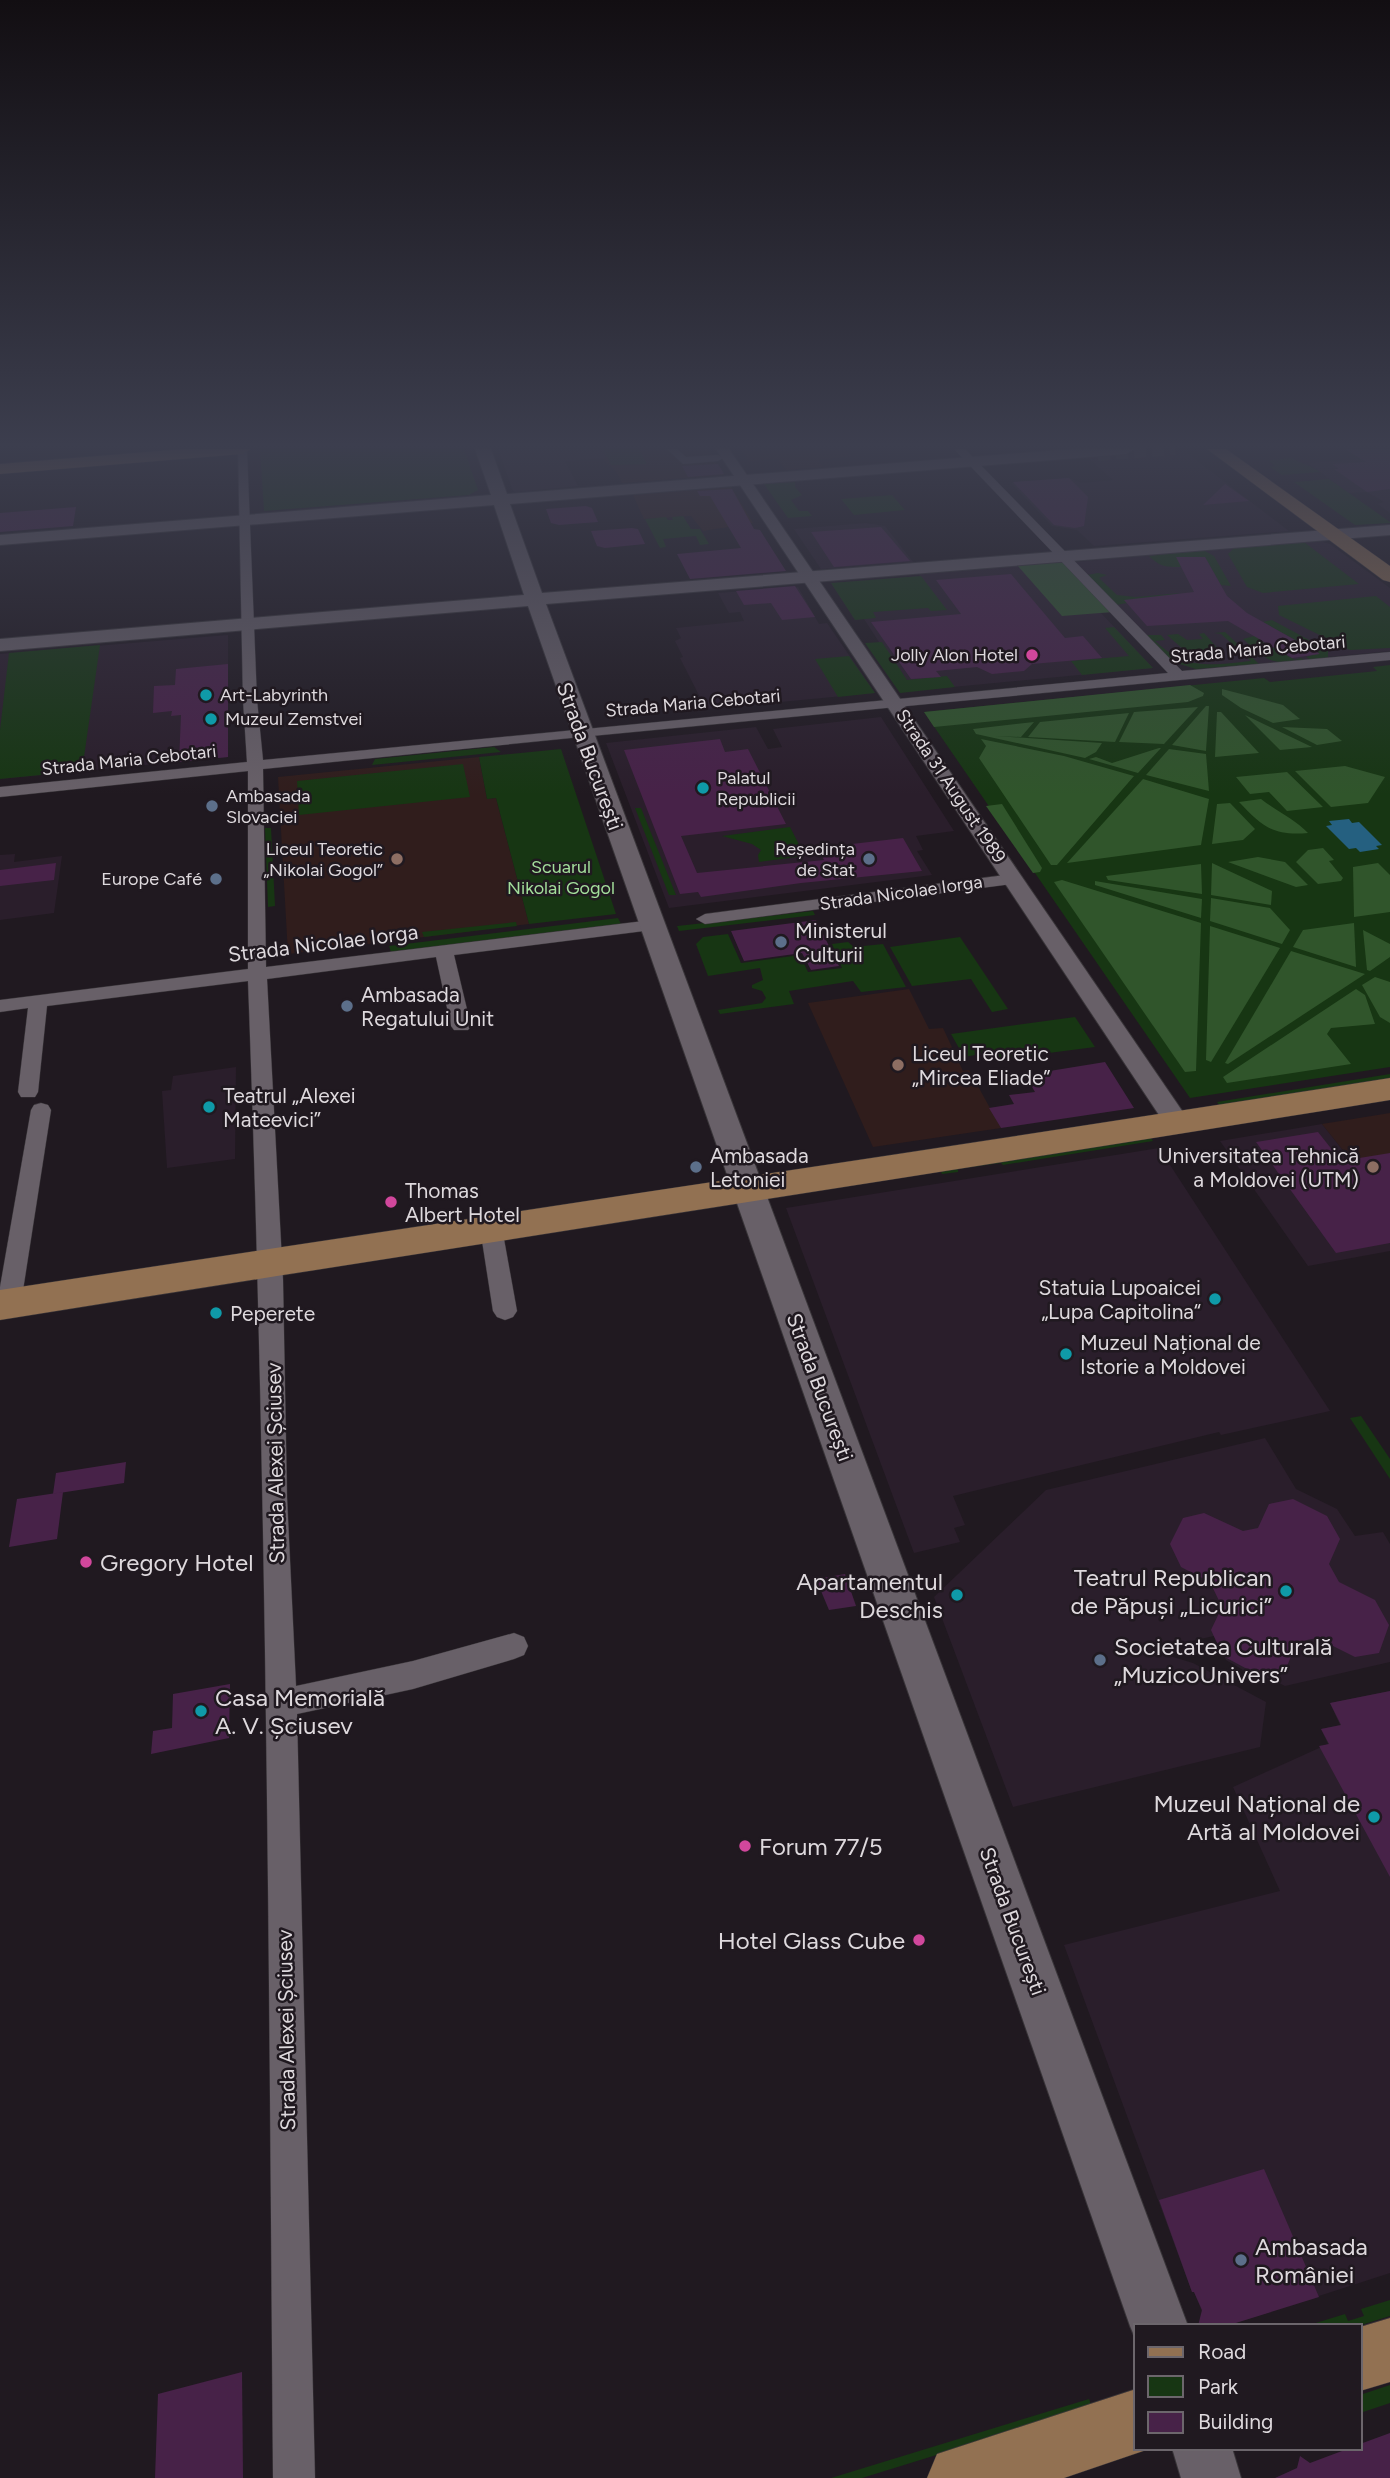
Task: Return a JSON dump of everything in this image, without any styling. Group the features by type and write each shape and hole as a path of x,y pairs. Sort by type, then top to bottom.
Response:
{"main road":[{"name":"Strada București","path":"522,565 581,733 750,1191 1158,2324"},
{"path":"0,645 962,565"},
{"path":"1374,565 1390,576"},
{"path":"4,1304 491,1228 750,1191 1390,1090"},
{"path":"1362,2358 1390,2350"},
{"path":"961,2478 1134,2424"},
{"path":"1203,2450 1211,2478"}],"street":[{"name":"Strada Alexei Șciusev","path":"246,565 255,767 257,974 271,1264 274,1497 282,1703 294,2478"},
{"name":"Strada 31 August 1989","path":"801,565 1178,1124"},
{"path":"1072,565 1178,675"},
{"name":"Strada Maria Cebotari","path":"0,792 581,733 1390,656"},
{"name":"Strada Nicolae Iorga","path":"705,919 1013,878"},
{"name":"Strada Nicolae Iorga","path":"0,1006 652,925"},
{"path":"444,951 461,1026"},
{"path":"28,1092 37,1001"},
{"path":"4,1304 41,1111"},
{"path":"491,1228 505,1311"},
{"path":"282,1703 413,1675 514,1646"}],"shaded area":[{"path":"818,565 878,565 821,569"},
{"path":"1007,565 1055,565 1113,612 1101,613 1153,668 911,691 864,619 855,620 831,583 920,576 917,572"},
{"path":"1079,565 1358,565 1390,588 1390,651 1313,661 1192,668 1170,661"},
{"path":"798,587 819,624 827,623 875,693 706,709 680,658 683,657 675,641 681,638 676,628 744,621 740,612 729,613 718,593"},
{"path":"228,635 228,757 0,779 0,654"},
{"path":"881,717 954,831 916,836 923,850 917,851 932,875 669,908 606,743 756,727 768,749 782,747 773,729"},
{"name":"Liceul Teoretic „Nikolai Gogol”","path":"479,757 487,799 496,798 529,924 288,954 278,777"},
{"path":"15,854 14,862 62,856 54,913 0,920 0,855"},
{"name":"Liceul Teoretic „Mircea Eliade”","path":"909,989 929,1029 943,1028 963,1071 969,1070 1001,1128 873,1147 808,1003"},
{"name":"Teatrul „Alexei Mateevici”","path":"236,1067 235,1159 167,1168 162,1091 171,1090 173,1076"},
{"name":"Universitatea Tehnică a Moldovei (UTM)","path":"1390,1113 1390,1209 1322,1124"},
{"path":"1322,1124 1390,1209 1390,1251 1308,1266 1220,1141"},
{"name":"Muzeul Național de Istorie a Moldovei","path":"1159,1148 1330,1411 1221,1435 1219,1432 953,1496 965,1525 954,1528 960,1542 914,1553 786,1208"},
{"path":"1265,1438 1296,1489 1337,1509 1355,1536 1383,1532 1390,1544 1390,1662 1285,1686 1269,1678 1260,1680 1226,1660 1214,1636 1150,1650 1193,1663 1266,1702 1260,1747 1013,1807 934,1597 1046,1490"},
{"name":"Ambasada României","path":"1390,1691 1390,2273 1232,2324 1200,2324 1203,2314 1192,2292 1064,1945 1280,1891 1233,1787 1328,1744 1321,1729 1340,1725 1330,1703"}],"green space":[{"path":"1017,565 1068,565 1113,612 1062,616"},
{"path":"1162,565 1180,565 1181,567 1176,567"},
{"path":"1209,565 1219,565 1231,586 1221,585"},
{"path":"1234,565 1334,565 1359,584 1263,593 1247,587"},
{"path":"1087,575 1107,575 1099,578 1117,595 1136,597 1181,593 1116,605"},
{"path":"921,576 947,610 931,611 928,608 873,612 876,618 855,620 831,583"},
{"path":"1376,596 1390,607 1390,648 1350,650 1279,615 1278,606"},
{"path":"1272,620 1328,650 1328,658 1313,661 1306,657 1319,653 1263,622"},
{"path":"1114,627 1153,668 1082,675 1071,661 1129,656 1105,628"},
{"path":"1225,632 1259,664 1196,669 1170,661 1145,635 1161,635 1165,640 1155,641 1167,651 1189,662 1211,664 1251,661 1221,634 1214,633"},
{"path":"1204,633 1222,653 1191,656 1167,635 1178,634 1187,640 1203,639 1199,634"},
{"path":"1258,635 1261,641 1295,660 1301,658 1307,662 1278,662 1266,658 1243,639"},
{"path":"882,642 907,680 947,676 955,687 900,693 865,643"},
{"path":"100,645 82,771 0,779 0,730 9,653"},
{"path":"849,656 875,693 838,697 815,659"},
{"path":"1390,665 1390,1067 1190,1098 924,712 1264,678 1270,682 1377,671 1373,667"},
{"path":"1190,685 1204,693 1203,696 1188,702 934,727 924,712"},
{"path":"1222,689 1283,705 1300,719 1273,723 1241,708 1222,695"},
{"path":"1206,706 1209,706 1206,751 1172,745"},
{"path":"1198,707 1164,744 1119,742 1134,712"},
{"path":"1217,712 1221,712 1259,753 1215,757"},
{"path":"1129,713 1115,742 1028,737 1040,722"},
{"path":"1245,715 1312,747 1280,750"},
{"path":"1034,722 1021,737 995,736 1102,743 1096,752 1085,758 976,734 973,729"},
{"path":"1282,727 1327,729 1342,741 1317,745"},
{"path":"981,739 1064,756 1134,776 1057,865 1051,865 979,758 986,746"},
{"path":"494,747 501,752 372,765 375,759"},
{"path":"1159,748 1138,773 1089,759 1096,757 1112,763"},
{"name":"Scuarul Nikolai Gogol","path":"561,749 616,914 529,924 496,798 487,799 479,757"},
{"path":"1169,749 1206,754 1209,791 1146,775"},
{"path":"463,764 470,797 299,815 297,781"},
{"path":"1345,766 1385,777 1368,803 1331,807 1295,771"},
{"path":"1287,772 1323,807 1287,811 1269,792 1250,794 1236,777"},
{"path":"1143,779 1209,799 1201,845 1067,863"},
{"path":"1261,799 1308,833 1285,833 1269,828 1239,802"},
{"path":"1230,803 1255,829 1243,840 1212,844 1217,804"},
{"path":"1002,804 1042,868 1040,872 1033,873 986,806"},
{"path":"635,808 641,808 676,895 669,895"},
{"path":"790,827 805,856 759,862 758,855 761,850 752,844 722,836"},
{"path":"265,828 271,828 275,906 268,907"},
{"path":"1323,848 1334,860 1329,861 1343,878 1341,881 1318,884 1296,862 1308,850"},
{"path":"1258,857 1285,862 1308,885 1296,887 1228,862"},
{"path":"1212,863 1272,891 1271,905 1211,895"},
{"path":"1378,863 1390,875 1390,912 1354,917 1353,867"},
{"path":"1201,864 1202,894 1108,880 1106,876"},
{"path":"1062,880 1201,923 1196,1071 1185,1072 1054,882"},
{"path":"1095,881 1202,899 1201,918 1095,885"},
{"path":"1211,898 1270,908 1290,930 1282,944 1210,921"},
{"path":"813,911 815,915 679,931 677,926"},
{"path":"618,918 621,924 391,952 389,946"},
{"path":"516,922 517,926 424,937 422,932"},
{"path":"1354,923 1356,967 1293,947 1303,930"},
{"path":"1210,926 1280,948 1211,1062 1206,1060"},
{"path":"1363,930 1390,944 1390,957 1370,971 1367,970"},
{"path":"728,934 741,963 800,955 808,972 842,968 832,944 848,942 854,947 883,944 906,987 861,992 853,981 789,991 794,1004 720,1014 718,1010 762,1003 766,998 762,991 752,988 752,985 763,980 760,968 708,976 696,944 703,937"},
{"path":"960,937 1008,1009 992,1012 971,979 912,986 890,947"},
{"path":"1291,951 1365,974 1228,1064 1225,1063"},
{"path":"1375,977 1390,982 1390,1023 1380,1017 1362,985"},
{"path":"1356,989 1365,995 1375,1024 1331,1028 1327,1034 1351,1064 1227,1083 1223,1077"},
{"path":"1075,1017 1095,1047 986,1061 981,1054 964,1057 951,1034"},
{"path":"1390,1074 1390,1078 1220,1106 1217,1102"},
{"path":"1150,1137 1153,1141 1003,1165 1001,1163 958,1169 958,1172 942,1174 940,1170"},
{"path":"1361,1416 1390,1459 1390,1479 1350,1418"},
{"path":"1390,2300 1390,2316 1362,2325 1312,2324 1345,2314 1348,2321 1364,2316 1361,2309"},
{"path":"1390,2385 1390,2403 1362,2412 1362,2394"},
{"path":"1089,2399 1092,2407 862,2478 831,2478"}],"water":[{"path":"1349,819 1352,823 1359,822 1382,845 1376,846 1379,849 1360,852 1356,848 1349,849 1326,826 1332,825 1329,821"}],"building":[{"path":"683,565 782,565 786,571 690,579"},
{"path":"832,565 864,565 834,567"},
{"path":"1180,565 1209,565 1227,596 1247,613 1320,654 1292,658 1228,621 1147,626 1124,600 1194,592"},
{"path":"1011,574 1065,638 1083,636 1102,658 1032,664 1024,671 992,674 977,667 936,671 941,677 911,679 871,622 961,614 936,580"},
{"path":"795,586 815,617 782,620 771,603 744,605 736,591"},
{"name":"Muzeul Zemstvei","path":"228,664 228,757 179,762 181,715 171,716 172,711 153,713 154,686 175,685 176,669"},
{"name":"Palatul Republicii","path":"720,739 725,752 748,749 786,824 681,836 697,873 824,860 818,848 903,838 922,871 801,883 701,897 698,892 680,894 624,750"},
{"path":"56,863 54,880 0,886 0,870"},
{"name":"Ministerul Culturii","path":"816,920 839,966 811,970 802,953 744,961 731,931"},
{"path":"1105,1062 1134,1108 1001,1128 989,1108 1014,1104 1009,1095 1035,1092 1025,1075"},
{"path":"1318,1132 1341,1161 1390,1153 1390,1243 1336,1253 1256,1142"},
{"path":"126,1462 124,1483 53,1494 56,1473"},
{"path":"63,1492 57,1539 9,1547 17,1499"},
{"name":"Teatrul Republican de Păpuși „Licurici”","path":"1293,1499 1327,1516 1340,1539 1329,1564 1339,1582 1375,1600 1389,1625 1379,1653 1355,1657 1317,1638 1297,1642 1285,1671 1260,1676 1223,1656 1211,1630 1222,1607 1210,1582 1181,1567 1170,1544 1183,1518 1204,1513 1243,1531 1258,1528 1269,1504"},
{"path":"845,1574 856,1606 829,1610 816,1579"},
{"name":"Casa Memorială A. V. Șciusev","path":"230,1684 229,1738 151,1754 153,1731 172,1728 173,1694"},
{"name":"Muzeul Național de Artă al Moldovei","path":"1390,1691 1390,1877 1319,1746 1329,1744 1321,1729 1341,1725 1330,1703"},
{"name":"Ambasada României","path":"1264,2169 1319,2297 1232,2324 1198,2324 1202,2310 1192,2292 1159,2200"},
{"path":"242,2372 243,2478 155,2478 158,2394"},
{"path":"1390,2433 1390,2478 1275,2478 1297,2468 1300,2456 1310,2463 1345,2450 1362,2450 1362,2443"}],"place":[{"name":"Jolly Alon Hotel","path":"1032,655"},
{"name":"Art-Labyrinth","path":"206,695"},
{"name":"Muzeul Zemstvei","path":"211,719"},
{"name":"Palatul Republicii","path":"703,788"},
{"name":"Ambasada Slovaciei","path":"212,806"},
{"name":"Liceul Teoretic „Nikolai Gogol”","path":"397,859"},
{"name":"Reședința de Stat","path":"869,859"},
{"name":"Europe Café","path":"216,879"},
{"name":"Ministerul Culturii","path":"781,942"},
{"name":"Ambasada Regatului Unit","path":"347,1006"},
{"name":"Liceul Teoretic „Mircea Eliade”","path":"898,1065"},
{"name":"Teatrul „Alexei Mateevici”","path":"209,1107"},
{"name":"Ambasada Letoniei","path":"696,1167"},
{"name":"Universitatea Tehnică a Moldovei (UTM)","path":"1373,1167"},
{"name":"Thomas Albert Hotel","path":"391,1202"},
{"name":"Statuia Lupoaicei „Lupa Capitolina“","path":"1215,1299"},
{"name":"Peperete","path":"216,1313"},
{"name":"Muzeul Național de Istorie a Moldovei","path":"1066,1354"},
{"name":"Gregory Hotel","path":"86,1562"},
{"name":"Teatrul Republican de Păpuși „Licurici”","path":"1286,1591"},
{"name":"Apartamentul Deschis","path":"957,1595"},
{"name":"Societatea Culturală „MuzicoUnivers”","path":"1100,1660"},
{"name":"Casa Memorială A. V. Șciusev","path":"201,1711"},
{"name":"Muzeul Național de Artă al Moldovei","path":"1374,1817"},
{"name":"Forum 77/5","path":"745,1846"},
{"name":"Hotel Glass Cube","path":"919,1940"},
{"name":"Ambasada României","path":"1241,2260"}]}
